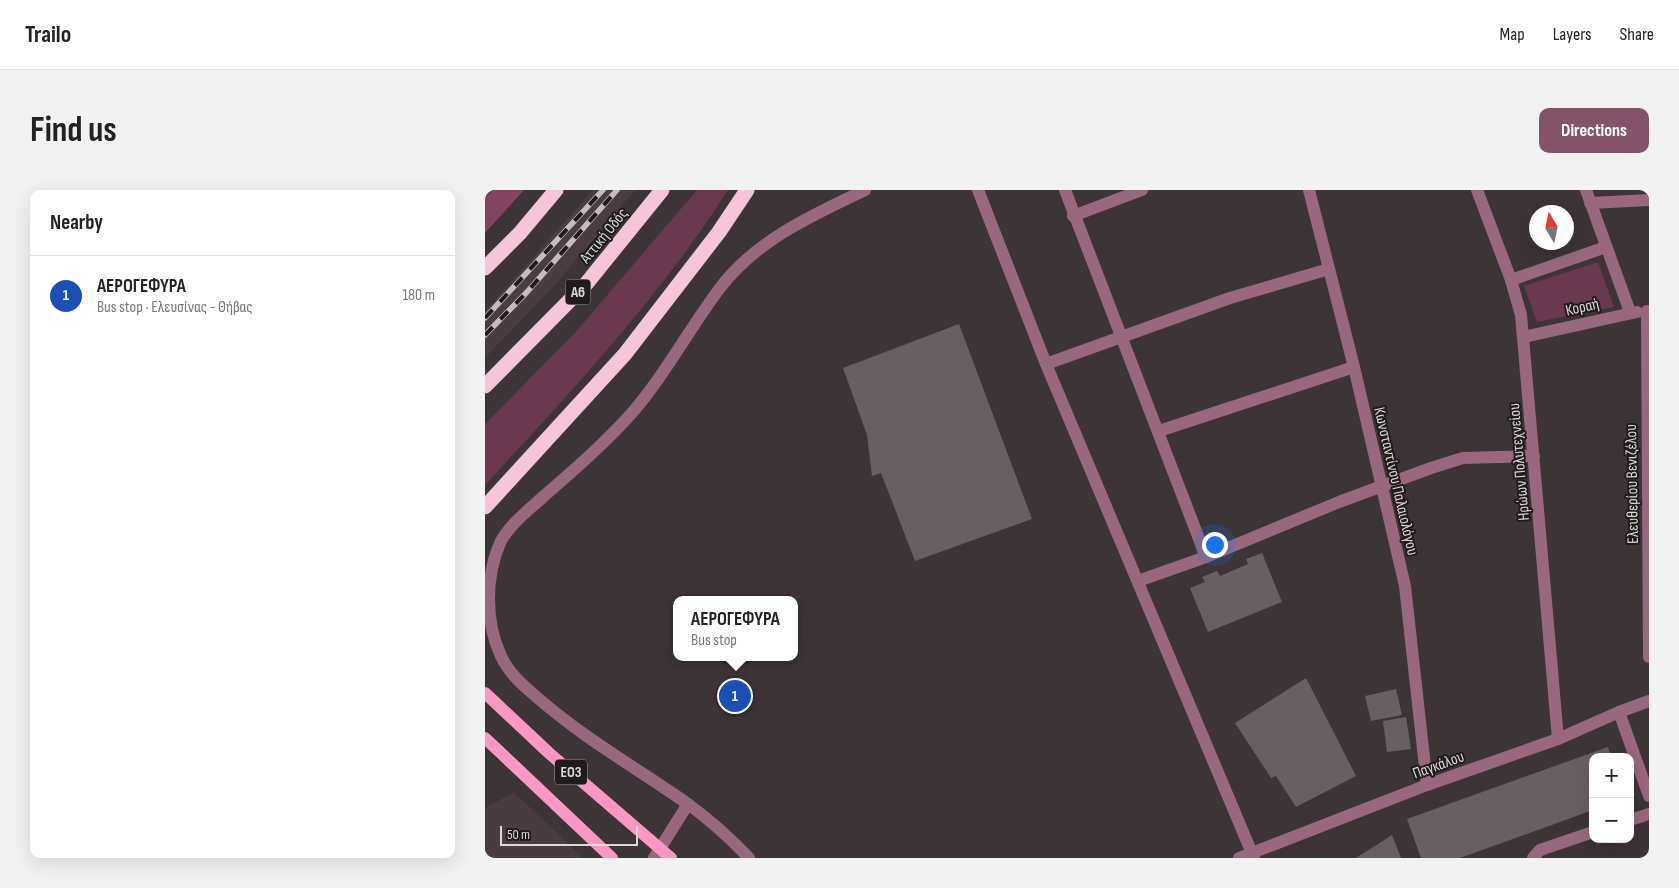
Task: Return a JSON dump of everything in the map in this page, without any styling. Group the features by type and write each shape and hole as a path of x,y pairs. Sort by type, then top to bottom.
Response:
{"highway":[{"path":"485,268 521,232 557,190"},
{"name":"Αττική Οδός","path":"485,386 586,284 662,190"},
{"path":"485,508 625,354 719,232 747,190"}],"main road":[{"name":"ΕΟ3","path":"485,693 657,853 671,858"},
{"name":"ΕΟ3","path":"485,738 612,858"}],"street":[{"path":"749,858 727,834 688,804 561,718 520,682 502,658 491,626 488,594 491,565 502,539 526,512 584,460 632,413 671,361 721,287 753,254 803,220 865,190"},
{"path":"978,190 1046,364 1253,855"},
{"path":"1065,190 1073,216 1159,431 1206,558"},
{"path":"1073,216 1142,190"},
{"name":"Κωνσταντίνου Παλαιολόγου","path":"1309,190 1354,367 1405,586 1427,785"},
{"name":"Ηρώων Πολυτεχνείου","path":"1477,190 1511,280 1521,316 1558,739"},
{"path":"1586,190 1630,312"},
{"path":"1590,203 1649,200"},
{"path":"1511,280 1606,247"},
{"path":"1046,364 1230,298 1329,269"},
{"name":"Κοραή","path":"1524,337 1630,312 1648,311"},
{"name":"Ελευθερίου Βενιζέλου","path":"1648,311 1649,657"},
{"path":"1159,431 1354,367"},
{"path":"1138,581 1206,558 1380,485 1463,458 1534,456"},
{"name":"Παγκάλου","path":"1239,858 1253,855 1427,785 1558,739 1649,701"},
{"path":"1619,712 1649,796"},
{"path":"657,853 688,804"},
{"path":"1634,819 1649,814"},
{"path":"1533,858 1540,850 1589,833"}],"shaded area":[{"path":"493,190 524,190 485,233 485,197"},
{"path":"593,190 635,190 554,286 485,358 485,311"},
{"path":"697,190 728,190 701,230 644,306 582,379 485,485 485,424 573,335"},
{"path":"1598,262 1614,307 1537,322 1524,286"},
{"path":"514,792 583,858 485,858 485,808"}],"building":[{"path":"959,324 1032,519 915,561 881,473 872,476 867,435 843,368"},
{"path":"1262,553 1282,602 1208,632 1190,588 1205,582 1202,577 1217,571 1220,576 1248,564 1246,559"},
{"path":"1306,678 1356,776 1296,807 1276,776 1271,778 1235,723"},
{"path":"1396,689 1402,715 1371,721 1365,696"},
{"path":"1406,717 1411,749 1387,752 1383,721"},
{"path":"1608,747 1610,753 1591,753"},
{"path":"1589,754 1589,811 1460,858 1421,858 1407,819"},
{"path":"1392,835 1401,858 1356,858"}],"railway":[{"path":"485,318 603,190"},
{"path":"485,335 527,292 617,190"}],"place":[{"name":"ΑΕΡΟΓΕΦΥΡΑ","path":"735,696"}]}
